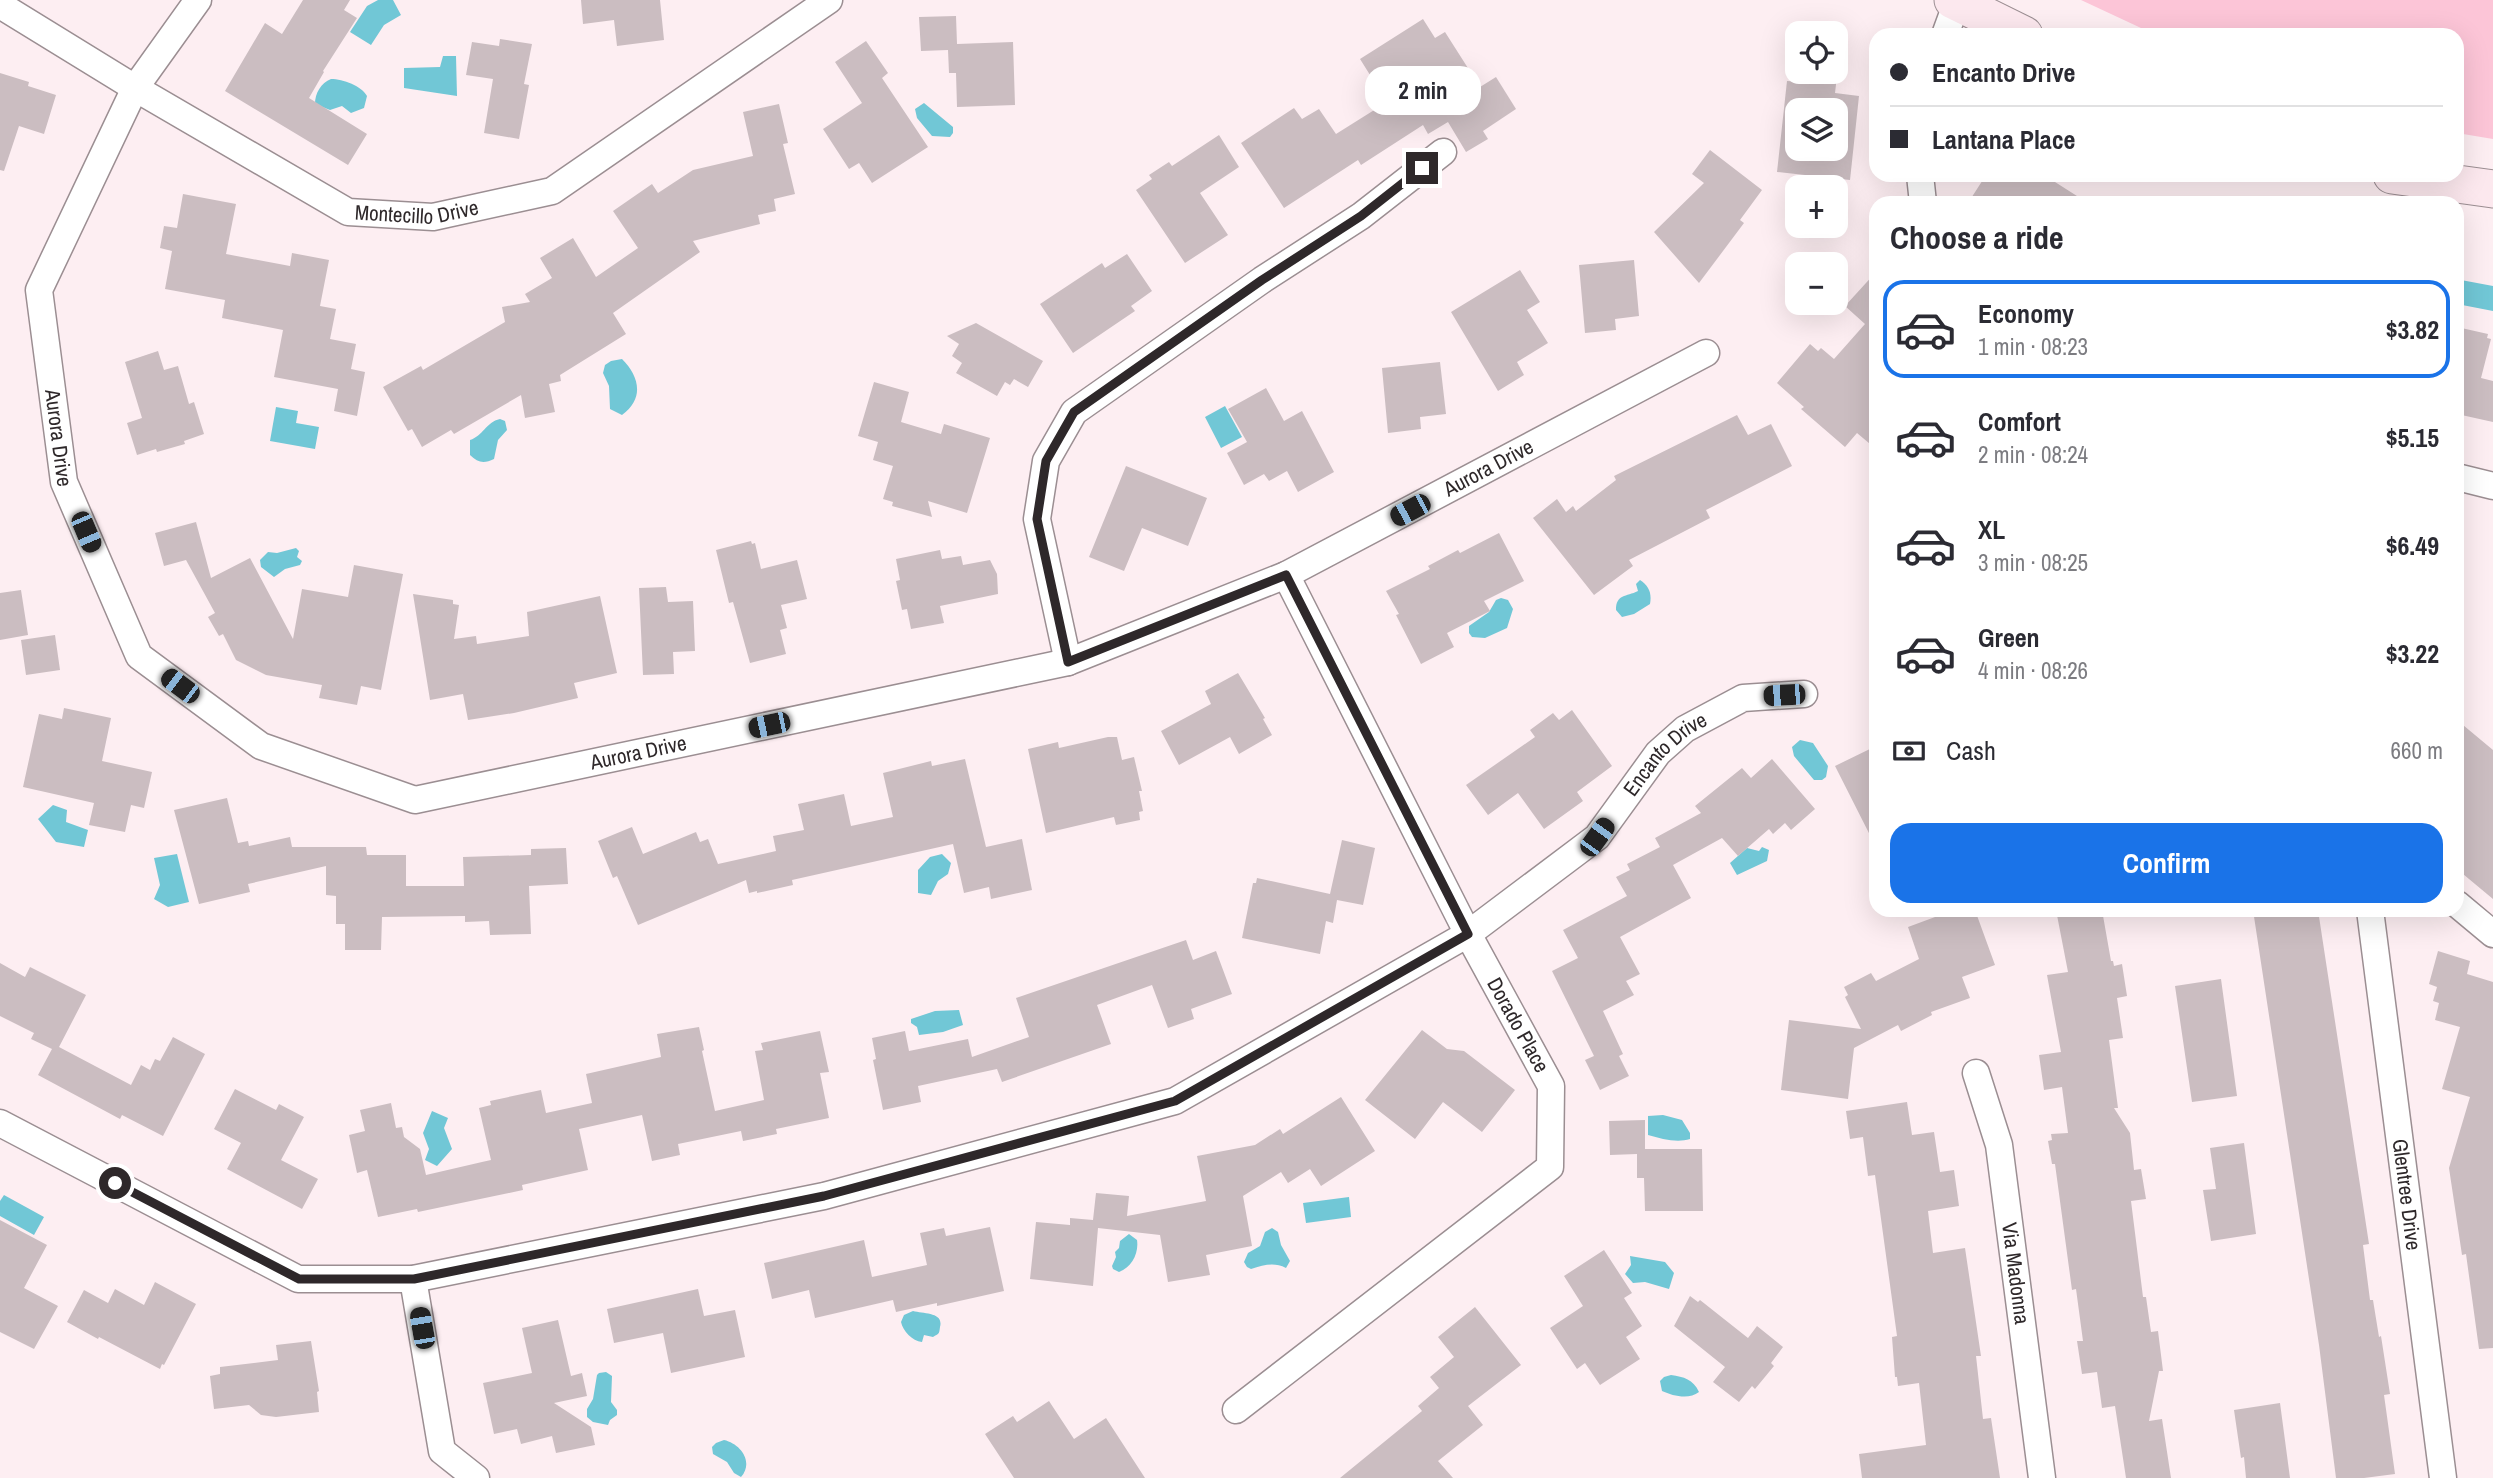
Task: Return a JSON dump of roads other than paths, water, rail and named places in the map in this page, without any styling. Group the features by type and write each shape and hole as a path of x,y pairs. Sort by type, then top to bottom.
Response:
{"main road":[{"path":"1952,12 2002,28"},
{"path":"2439,182 2493,190"}],"street":[{"name":"Aurora Drive","path":"198,0 135,88 39,290 64,482 139,656 261,746 415,800 1068,662 1286,575 1706,353"},
{"name":"Montecillo Drive","path":"0,5 135,88 348,212 433,217 552,191 829,0"},
{"path":"1068,662 1037,519 1046,461 1074,412 1262,280 1361,216 1443,152"},
{"path":"2464,479 2493,486"},
{"name":"Dorado Place","path":"1236,1410 1550,1167 1551,1086 1468,934 1286,575"},
{"name":"Encanto Drive","path":"0,1123 299,1279 414,1279 824,1196 1175,1101 1468,934 1597,837 1658,753 1685,729 1743,698 1804,694"},
{"path":"2464,910 2493,934"},
{"name":"Glentree Drive","path":"2371,917 2443,1478"},
{"name":"Via Madonna","path":"1976,1073 1999,1145 2042,1478"},
{"path":"414,1279 442,1451 476,1478"}],"water":[{"path":"378,0 393,0 401,15 384,25 371,45 350,32 367,6"},
{"path":"443,56 456,56 457,96 404,88 404,68 440,67"},
{"path":"331,79 361,89 367,96 364,108 351,113 342,106 330,110 315,104 319,89"},
{"path":"924,103 953,127 950,137 932,136 917,118 915,109"},
{"path":"2464,281 2493,286 2493,311 2464,305"},
{"path":"622,359 636,380 637,394 622,415 610,409 609,386 603,373 605,365"},
{"path":"1225,406 1242,437 1221,448 1205,417"},
{"path":"276,407 298,411 296,423 319,427 315,449 270,441"},
{"path":"500,419 505,421 507,430 498,440 494,459 484,462 476,460 470,455 470,440"},
{"path":"296,548 299,551 297,557 302,561 300,565 285,569 274,577 261,567 260,560 268,552 277,553"},
{"path":"1640,580 1649,590 1650,604 1634,614 1622,617 1616,610 1616,605 1622,597 1638,591 1636,584"},
{"path":"1496,600 1508,600 1513,609 1507,628 1485,638 1472,637 1469,626 1489,612"},
{"path":"1800,740 1813,743 1828,766 1826,777 1822,780 1814,780 1794,756 1792,747"},
{"path":"53,805 67,810 66,822 88,830 84,847 56,842 38,819"},
{"path":"1762,847 1769,850 1767,861 1737,875 1730,863 1747,848 1759,851"},
{"path":"177,854 189,902 168,907 154,899 160,885 154,858"},
{"path":"942,854 951,863 948,874 938,881 931,895 918,893 918,870 930,857"},
{"path":"959,1010 963,1025 943,1032 919,1035 917,1027 911,1023 911,1019 935,1011"},
{"path":"432,1111 448,1118 444,1128 452,1149 437,1166 425,1160 429,1149 423,1133"},
{"path":"1663,1115 1682,1120 1690,1133 1690,1139 1675,1141 1648,1135 1648,1116"},
{"path":"4,1195 44,1217 34,1235 0,1216 0,1201"},
{"path":"1349,1197 1351,1217 1306,1223 1303,1203"},
{"path":"1272,1228 1278,1232 1281,1245 1290,1261 1286,1268 1273,1265 1251,1269 1247,1267 1244,1262 1248,1253 1260,1246 1265,1232"},
{"path":"1129,1234 1137,1240 1137,1250 1131,1263 1119,1272 1112,1266 1115,1252 1120,1241"},
{"path":"1630,1256 1665,1262 1674,1273 1669,1289 1645,1282 1633,1283 1625,1274 1631,1265"},
{"path":"913,1311 936,1316 940,1322 938,1334 933,1337 924,1335 922,1342 908,1335 901,1322 904,1315"},
{"path":"606,1372 612,1376 611,1402 617,1410 617,1415 608,1425 593,1422 587,1417 597,1375"},
{"path":"1671,1375 1688,1379 1699,1392 1686,1397 1662,1391 1660,1381"},
{"path":"724,1440 736,1445 744,1454 746,1465 741,1477 734,1473 727,1462 713,1454 712,1447"}]}
